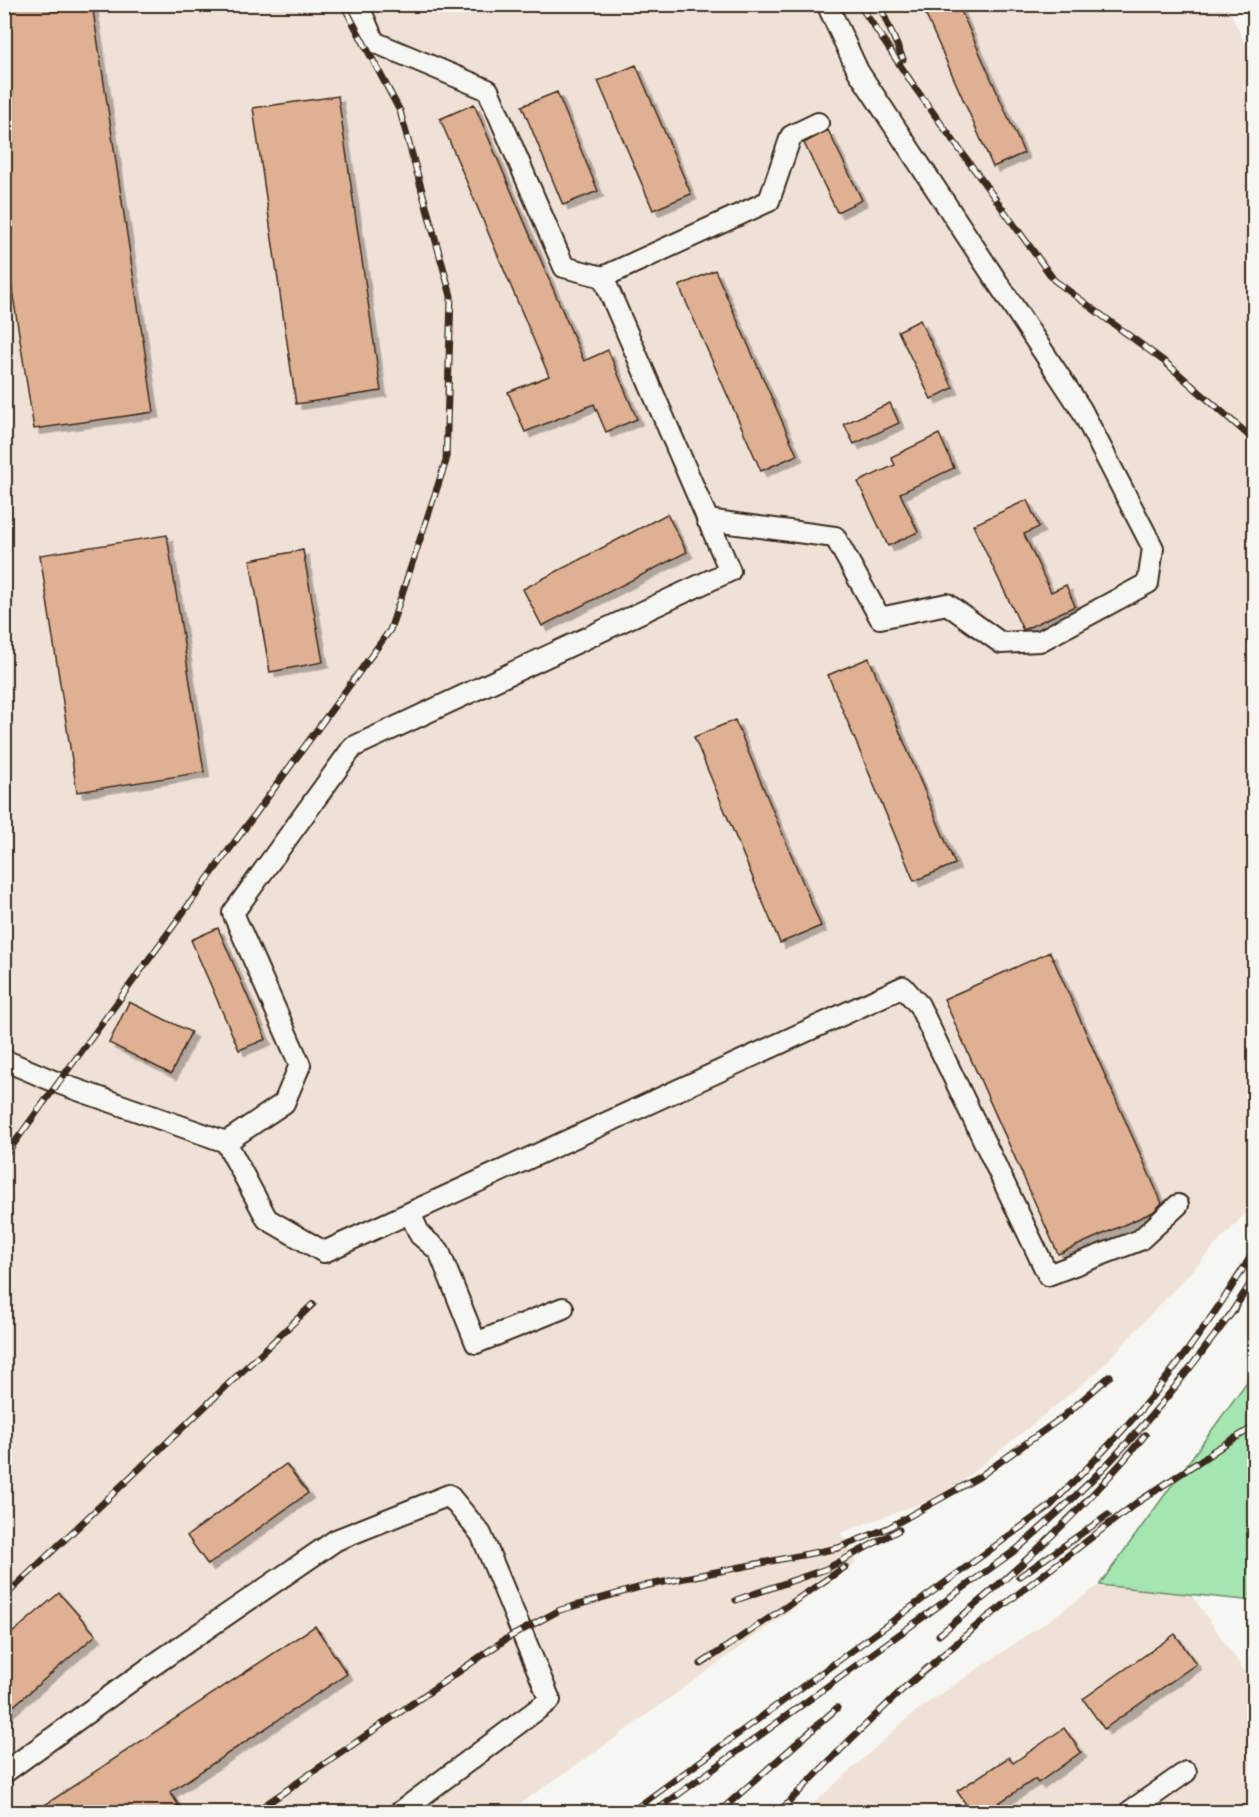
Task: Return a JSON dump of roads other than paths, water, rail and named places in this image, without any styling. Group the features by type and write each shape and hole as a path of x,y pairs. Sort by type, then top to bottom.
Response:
{"street":[{"path":"358,4 374,42 488,90 564,267 603,277 769,201 791,136 818,123"},
{"path":"707,520 835,537 880,618 947,604 1001,644 1041,641 1148,583 1153,548 1081,409 858,71 827,4"},
{"path":"226,1142 284,1102 300,1065 233,914 353,747 729,572 603,277"},
{"path":"4,1060 58,1083 226,1142 267,1219 324,1252 903,987 919,1005 1048,1275 1140,1240 1178,1205"},
{"path":"410,1213 420,1234 439,1251 476,1343 563,1308"},
{"path":"4,1773 149,1668 336,1540 448,1495 482,1534 550,1700 400,1812"},
{"path":"1129,1812 1186,1772"}],"railway":[{"path":"4,1157 390,630 446,461 451,296 400,111 343,4"},
{"path":"859,4 916,89 1054,280 1165,362 1254,440"},
{"path":"879,4 903,59"},
{"path":"631,1812 1050,1506 1152,1397 1189,1349 1254,1251"},
{"path":"1230,1315 1254,1278"},
{"path":"4,1597 313,1304"},
{"path":"654,1812 1017,1549 1080,1492 1119,1451 1175,1387 1234,1310"},
{"path":"255,1812 506,1639 560,1610 644,1586 838,1548 888,1528 979,1477 1064,1416 1110,1376"},
{"path":"1213,1451 1254,1427"},
{"path":"939,1635 994,1589 1073,1515 1145,1435"},
{"path":"779,1812 903,1689 979,1624 1135,1504 1221,1447"},
{"path":"1019,1577 1108,1515"},
{"path":"736,1600 826,1569 899,1530"},
{"path":"701,1664 845,1567"},
{"path":"719,1812 837,1708"}]}
